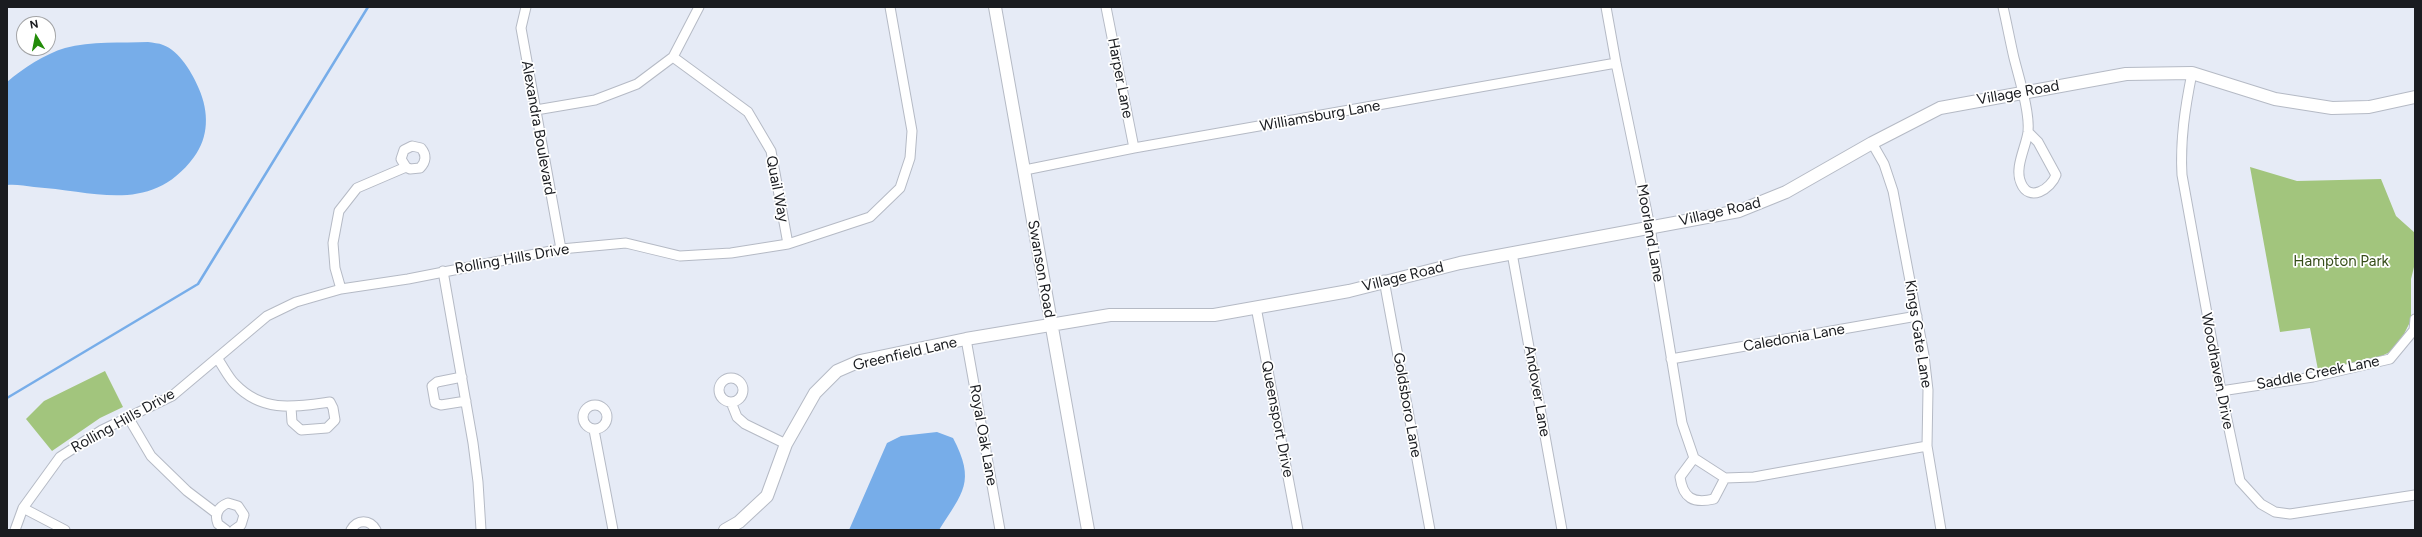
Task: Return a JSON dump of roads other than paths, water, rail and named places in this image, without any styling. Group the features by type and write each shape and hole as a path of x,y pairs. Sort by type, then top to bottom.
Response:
{"street":[{"name":"Alexandra Boulevard","path":"526,7 521,28 552,209 561,249"},
{"path":"536,110 595,100 637,84 673,57 699,7"},
{"name":"Rolling Hills Drive","path":"15,530 23,508 60,458 80,442 172,396 267,316 296,302 341,289 561,249 626,243 680,256 731,253 788,244 870,217 900,188 910,158 912,131 890,7"},
{"name":"Swanson Road","path":"995,7 1088,530"},
{"name":"Harper Lane","path":"1106,7 1134,148"},
{"name":"Moorland Lane","path":"1606,7 1650,227 1682,423 1694,458"},
{"path":"2003,7 2023,92 2028,132 2019,175 2021,183 2025,189 2033,192 2042,192 2052,185 2056,175 2038,142 2028,132"},
{"name":"Quail Way","path":"673,57 748,112 771,150 788,244"},
{"name":"Williamsburg Lane","path":"1025,170 1134,148 1616,63"},
{"name":"Village Road","path":"1051,326 1110,315 1214,316 1349,291 1384,280 1512,253 1739,211 1764,202 1940,108 2126,74 2192,73 2299,105 2332,108 2369,107 2415,97"},
{"name":"Woodhaven Drive","path":"2192,73 2183,120 2181,150 2182,175 2221,391 2240,481 2251,495 2275,512 2290,514 2415,495"},
{"name":"Kings Gate Lane","path":"1872,143 1884,164 1893,191 1917,316 1928,390 1926,446 1941,530"},
{"path":"341,289 335,268 333,244 339,211 357,188 406,167"},
{"name":"Andover Lane","path":"1512,253 1562,530"},
{"path":"443,271 462,377 478,482 481,530"},
{"name":"Goldsboro Lane","path":"1384,280 1430,530"},
{"name":"Queensport Drive","path":"1256,308 1298,530"},
{"name":"Caledonia Lane","path":"1671,359 1917,316"},
{"name":"Saddle Creek Lane","path":"2221,391 2313,377 2390,359 2414,330 2415,319"},
{"name":"Greenfield Lane","path":"725,530 739,522 767,496 786,444 815,393 837,371 860,361 966,340 1051,326"},
{"name":"Royal Oak Lane","path":"966,340 1000,530"},
{"path":"217,358 234,384 260,402 283,408 330,402 333,408 335,420 327,428 301,430 292,422 291,407"},
{"path":"462,377 436,382 432,386 435,403 441,405 466,402"},
{"path":"731,402 738,417 745,424 786,444"},
{"path":"128,417 151,456 187,491 216,514"},
{"path":"594,430 613,530"},
{"path":"1725,478 1714,499 1702,502 1690,498 1682,489 1680,477 1694,458 1725,478 1754,477 1926,446"},
{"path":"226,530 218,524 216,514 219,508 228,503 238,506 242,510 244,520 241,525 234,530"},
{"path":"23,508 65,530"},
{"path":"351,530 357,523 362,521 372,524 376,530"}],"water":[{"path":"148,42 160,44 169,48 180,57 196,83 205,107 205,133 203,141 194,157 177,175 159,187 141,193 100,195 20,185 7,185 7,82 34,62 46,56 56,56 56,52 65,48 96,43"},
{"path":"937,432 953,438 960,453 965,476 964,486 960,496 939,530 849,530 887,443 901,436"}],"waterway":[{"path":"7,398 198,284 368,7"}],"park label":[{"name":"Hampton Park","path":"2341,262"}]}
